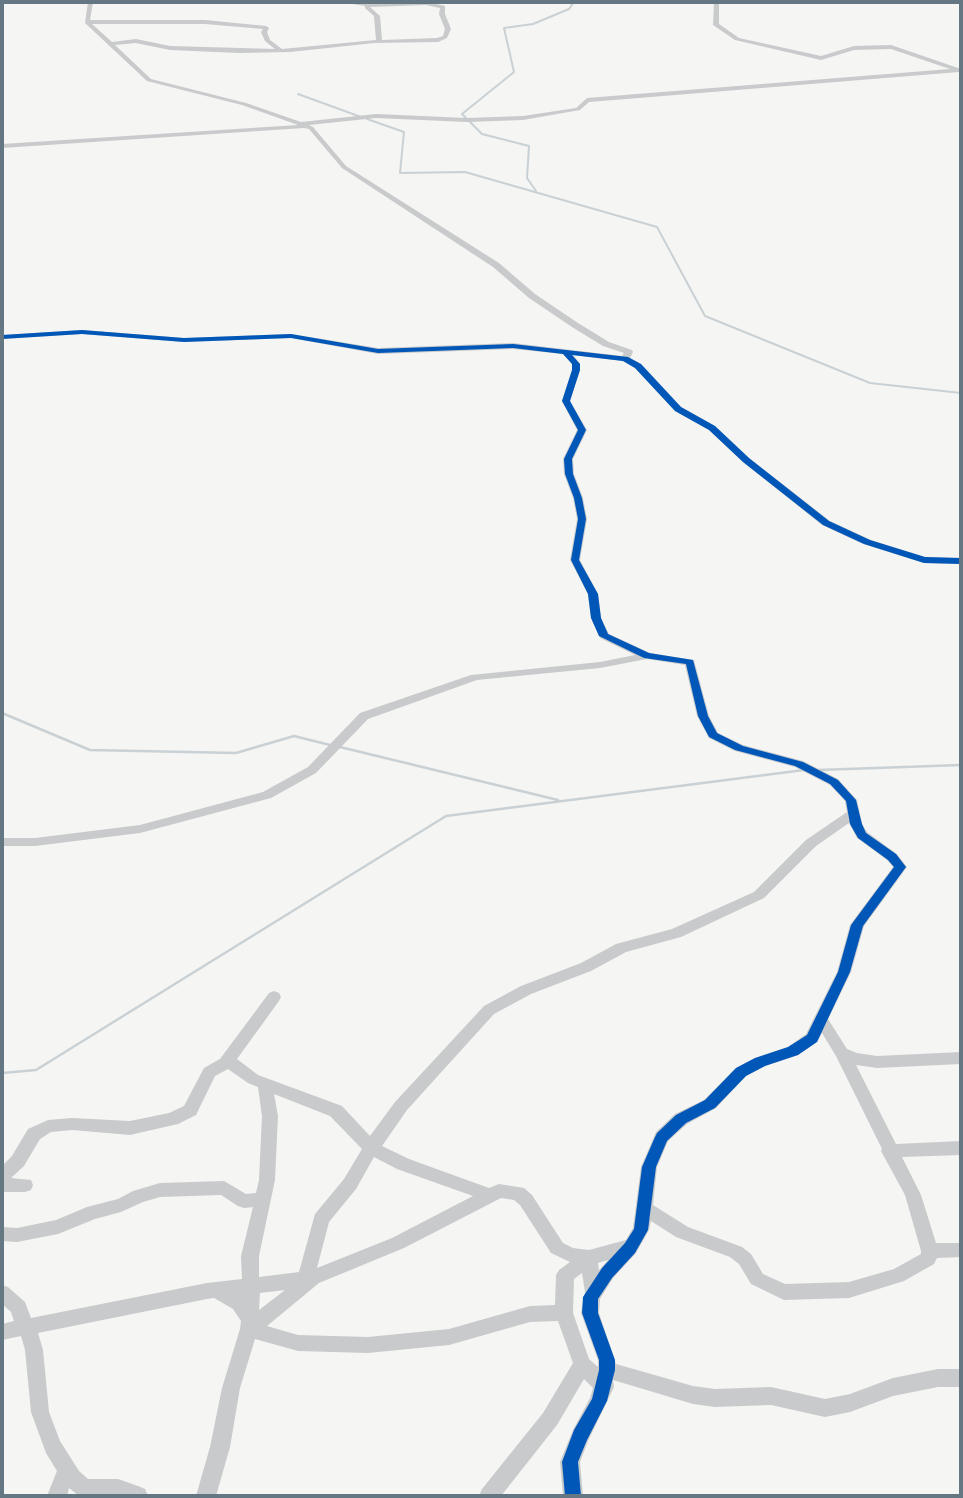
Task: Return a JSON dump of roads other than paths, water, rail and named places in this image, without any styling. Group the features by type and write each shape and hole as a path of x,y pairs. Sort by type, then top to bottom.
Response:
{"street":[{"path":"87,22 90,2"},
{"path":"110,44 137,41 170,48 280,50 442,38 448,29 442,14 445,5 372,5 341,2"},
{"path":"2,146 303,125 376,116 467,120 523,118 578,108 586,100 959,70 893,47 856,48 835,54 806,53 745,40 726,33 716,25 716,2"},
{"path":"372,5 367,7 378,18 380,36 376,42"},
{"path":"87,22 156,83 244,104 303,125 318,136 344,167 496,265 532,296 575,325 606,344 629,352 630,355 625,359"},
{"path":"87,22 205,22 266,28 264,33 268,41 280,50"},
{"path":"99,35 134,35"},
{"path":"2,337 82,332 184,340 291,336 378,351 513,346 625,359 638,366 673,405 712,428 746,460 826,523 867,542 924,560 961,561"},
{"path":"567,354 576,364 576,370 566,401 582,430 568,459 569,474 582,519 575,561 593,594 596,618 604,636 647,656 690,663 703,716 713,735 739,748 817,772 844,791 851,800 856,824 862,835 892,857 900,867 857,925 844,972 818,1030 806,1044 741,1072 710,1104 668,1128 649,1167 641,1230 632,1246 593,1291"},
{"path":"2,842 35,842 117,833 267,795 312,770 364,716 407,703 458,682 497,673 600,665 647,656"},
{"path":"250,1324 311,1277 318,1224 350,1184 371,1148 409,1096 489,1010 526,990 560,979 621,948 676,933 759,895 811,843 855,813"},
{"path":"2,1176 18,1161 34,1134 48,1126 72,1124 130,1128 182,1115 190,1110 209,1072 227,1060 274,996"},
{"path":"645,1209 682,1232 736,1252 745,1259 757,1279 784,1292 849,1290 898,1276 928,1259 930,1251 913,1195 842,1053 821,1020"},
{"path":"842,1053 864,1062 961,1058"},
{"path":"227,1060 265,1085 336,1111 371,1148 403,1164 492,1196"},
{"path":"206,1496 220,1447 231,1388 250,1324 253,1287 249,1271 250,1256 264,1199 270,1131 265,1085"},
{"path":"890,1151 961,1148"},
{"path":"2,1185 25,1185"},
{"path":"2,1234 17,1235 58,1227 93,1212 160,1191 224,1188 244,1201 264,1199"},
{"path":"2,1332 215,1290 253,1287 311,1277 410,1238 499,1192 518,1193 526,1200 557,1248 565,1275 564,1313 582,1364 606,1378 693,1395 715,1398 771,1396 825,1408 850,1403 893,1387 938,1378 961,1378"},
{"path":"565,1275 589,1258 632,1246"},
{"path":"557,1248 571,1255 589,1258"},
{"path":"930,1251 961,1250"},
{"path":"573,1496 570,1462 606,1378 607,1360 590,1313 593,1291 589,1258"},
{"path":"215,1290 239,1303 250,1324 298,1343 368,1345 449,1337 530,1314 564,1313"},
{"path":"2,1293 19,1308 34,1350 40,1412 53,1446 72,1478 85,1489 118,1489 138,1496"},
{"path":"489,1496 550,1419 582,1364"},
{"path":"57,1496 67,1469"}],"waterway":[{"path":"536,191 527,178 529,146 482,134 462,114 514,72 504,28 533,24 569,9 574,2"},
{"path":"298,94 361,117"},
{"path":"367,119 404,132 400,173 465,172 657,227 705,316 870,383 961,393"},
{"path":"2,713 90,750 236,753 294,736 330,745"},
{"path":"340,747 558,800"},
{"path":"818,770 961,765"},
{"path":"2,1073 36,1070 446,816 804,770"}]}
